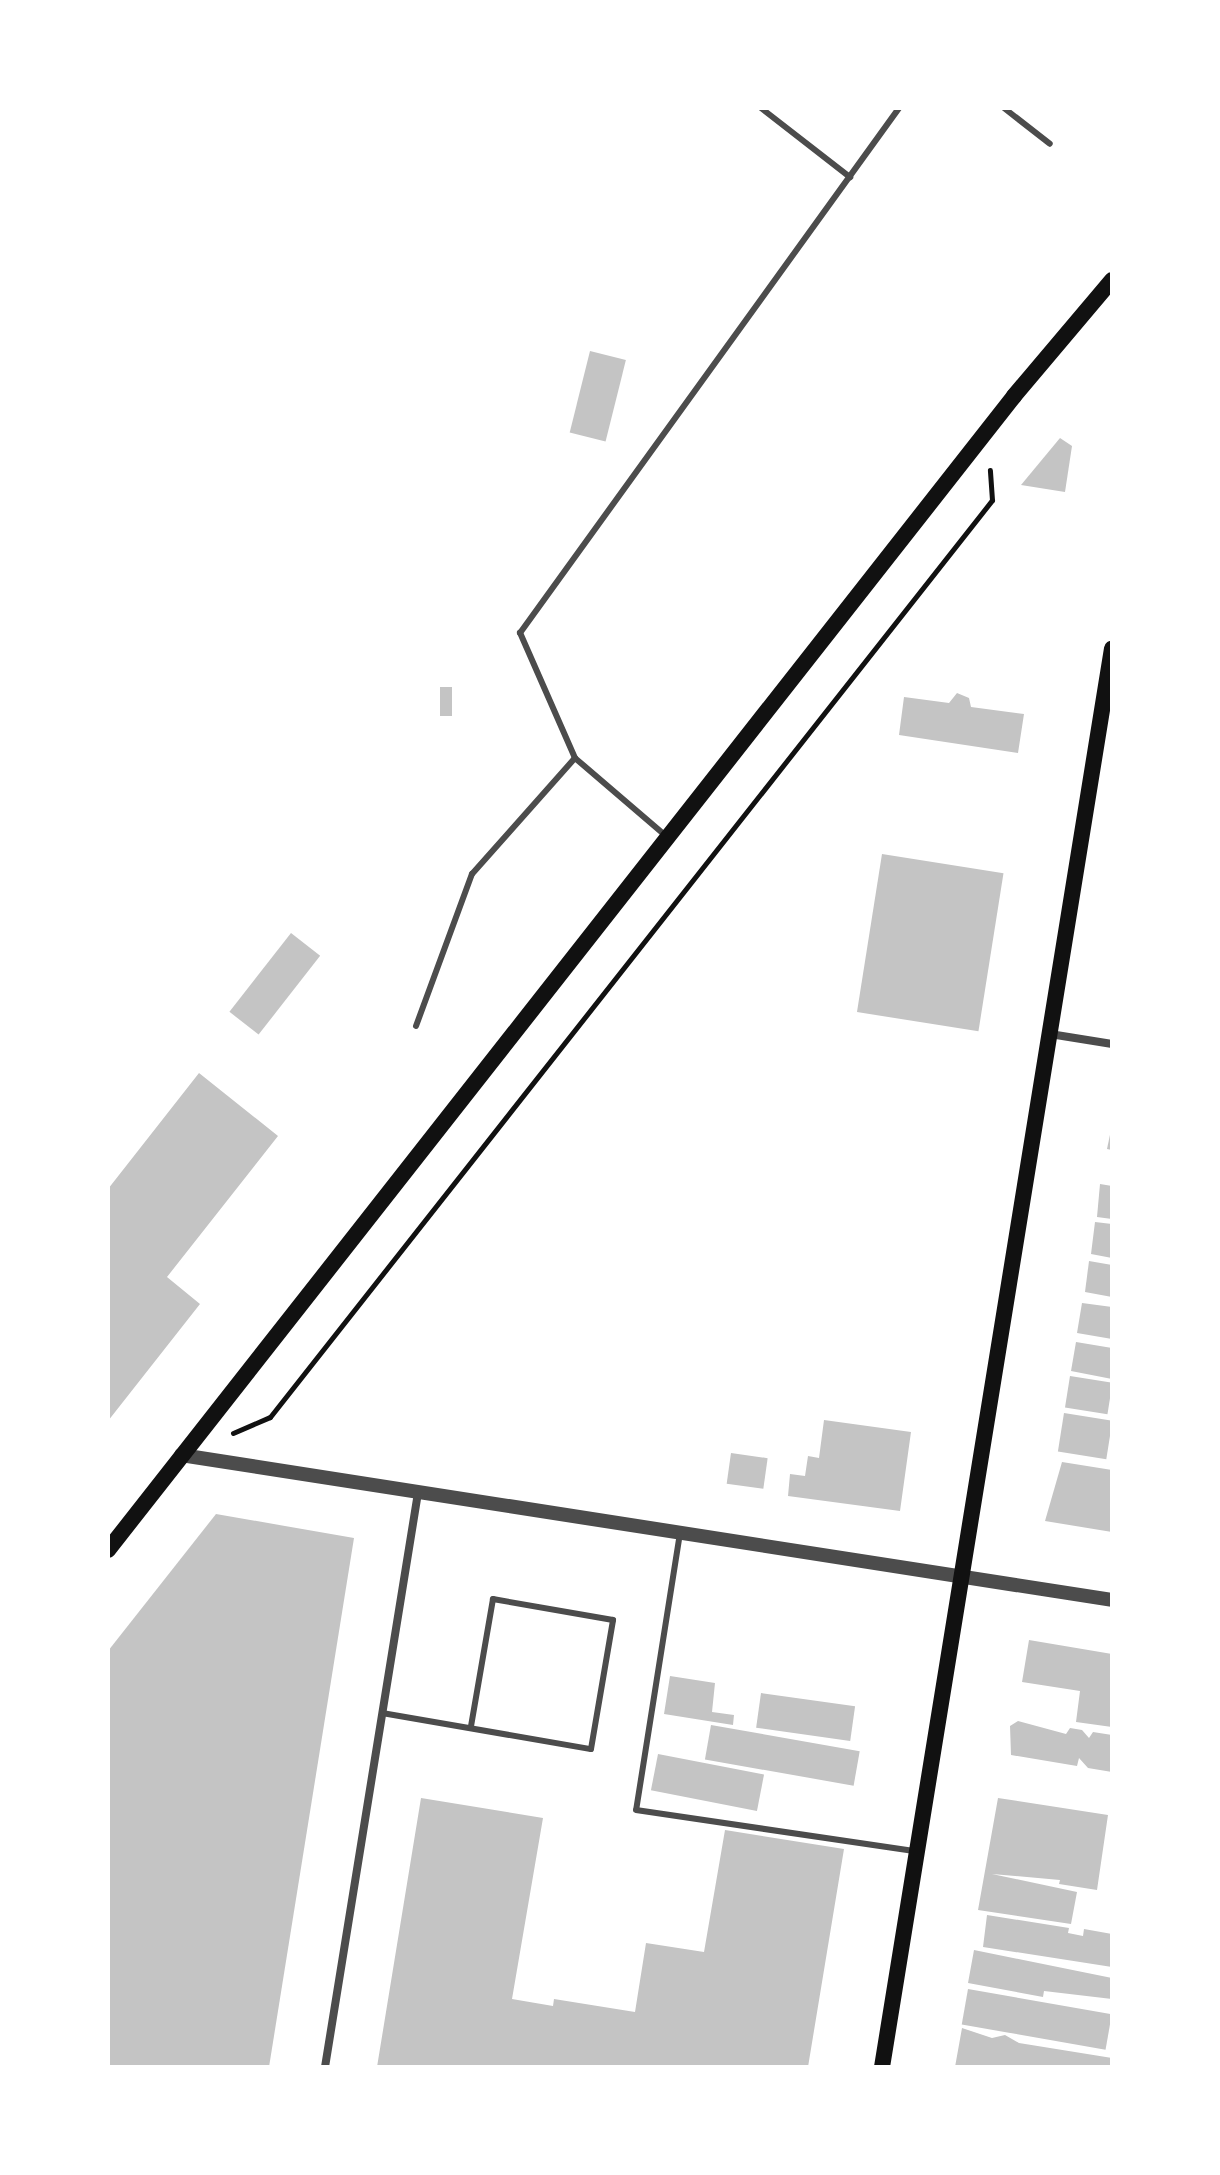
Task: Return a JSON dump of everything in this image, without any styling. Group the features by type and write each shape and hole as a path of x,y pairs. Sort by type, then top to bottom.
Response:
{"main road":[{"path":"108,1550 1014,396 1112,280"},
{"path":"882,2067 1111,660"}],"street":[{"path":"1050,1034 1112,1044"},
{"path":"181,1455 1112,1600"},
{"path":"325,2067 418,1493"}],"lane":[{"path":"761,108 850,177"},
{"path":"667,837 575,758 520,633 899,108"},
{"path":"1004,108 1050,144"},
{"path":"416,1026 472,874 575,758"},
{"path":"680,1533 636,1810 917,1852"},
{"path":"382,1713 591,1749 613,1620 493,1599 471,1727"}],"path":[{"path":"270,1417 992,500"}],"building":[{"path":"590,351 626,360 606,441 570,433"},
{"path":"1060,438 1072,446 1065,492 1021,485"},
{"path":"440,687 452,687 452,716 440,716"},
{"path":"957,693 969,698 971,707 1024,714 1018,753 899,735 904,697 949,703"},
{"path":"882,854 1003,873 978,1031 857,1012"},
{"path":"291,933 320,956 259,1035 229,1012"},
{"path":"199,1073 278,1136 167,1277 200,1304 108,1421 108,1189"},
{"path":"1112,1130 1112,1150 1107,1149"},
{"path":"1100,1184 1112,1186 1112,1219 1097,1217"},
{"path":"1095,1222 1112,1224 1112,1258 1091,1254"},
{"path":"1089,1261 1112,1265 1112,1297 1085,1292"},
{"path":"1082,1303 1112,1307 1112,1339 1077,1333"},
{"path":"1076,1342 1112,1348 1112,1379 1071,1371"},
{"path":"1070,1376 1112,1383 1107,1414 1065,1408"},
{"path":"1064,1413 1112,1421 1106,1459 1058,1452"},
{"path":"824,1420 911,1432 900,1511 788,1496 790,1474 805,1476 808,1456 819,1458"},
{"path":"731,1453 768,1458 763,1489 727,1484"},
{"path":"1062,1462 1112,1470 1112,1532 1045,1521"},
{"path":"216,1514 354,1538 269,2067 108,2067 108,1651"},
{"path":"1029,1640 1112,1654 1112,1727 1076,1722 1080,1691 1022,1682"},
{"path":"670,1676 715,1683 712,1712 734,1715 733,1725 664,1714"},
{"path":"761,1693 855,1706 850,1741 756,1728"},
{"path":"1018,1721 1066,1734 1070,1728 1082,1730 1089,1738 1093,1732 1112,1735 1112,1772 1088,1768 1079,1758 1077,1766 1011,1755 1010,1726"},
{"path":"711,1725 860,1751 854,1786 705,1759"},
{"path":"658,1754 764,1775 757,1811 651,1790"},
{"path":"421,1798 543,1818 512,1999 553,2006 554,1999 635,2012 646,1943 704,1952 725,1830 844,1849 808,2067 377,2067"},
{"path":"998,1798 1108,1815 1097,1890 1059,1884 1060,1880 992,1874 1077,1892 1071,1924 978,1910"},
{"path":"987,1915 1069,1928 1068,1933 1083,1936 1084,1929 1112,1934 1112,1967 983,1947"},
{"path":"974,1950 1112,1978 1112,1999 1044,1991 1043,1997 968,1983"},
{"path":"968,1989 1112,2014 1106,2050 962,2024"},
{"path":"962,2028 992,2038 1005,2035 1019,2043 1112,2058 1112,2067 955,2067"}]}
